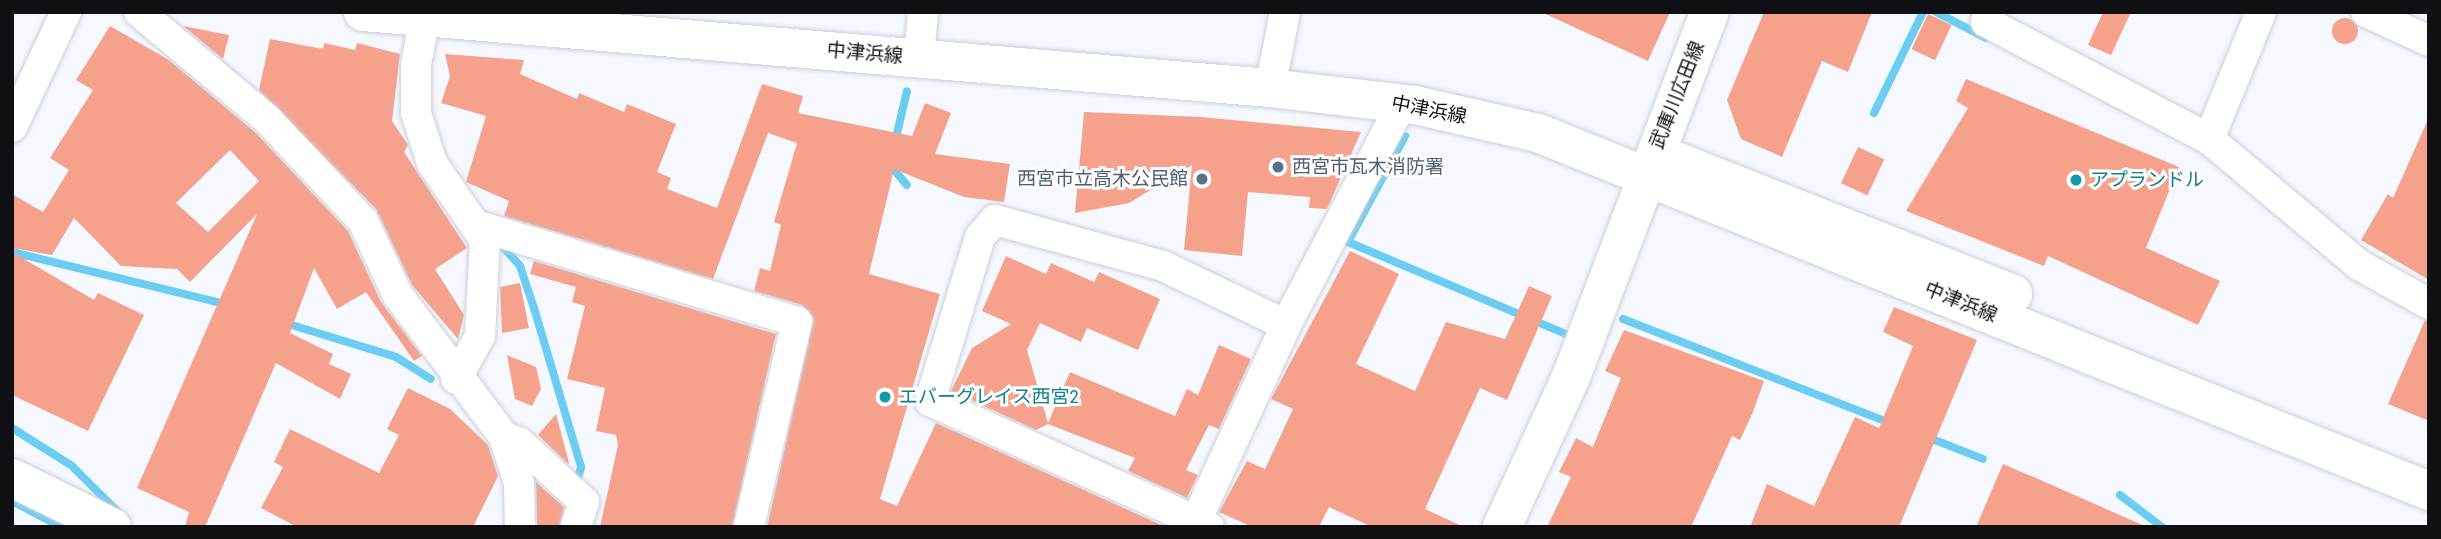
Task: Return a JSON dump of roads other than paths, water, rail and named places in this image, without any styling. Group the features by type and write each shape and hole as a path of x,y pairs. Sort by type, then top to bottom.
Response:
{"street":[{"path":"12,127 66,12"},
{"path":"139,12 268,120 363,221 397,294 456,379 504,437 519,483 520,527"},
{"name":"中津浜線","path":"363,12 921,34"},
{"name":"中津浜線","path":"692,12 921,34 1272,76 1433,82 1530,104 1649,165 2429,491"},
{"path":"1272,76 1285,12"},
{"name":"武庫川広田線","path":"1502,527 1571,377 1649,165 1710,12"},
{"path":"1990,12 1986,22 2209,139 2359,265 2429,304"},
{"path":"2209,139 2261,12"},
{"path":"2366,12 2429,41"},
{"path":"425,14 416,65 416,113 432,163 478,226 485,240 480,336 456,379"},
{"name":"中津浜線","path":"1272,76 1538,133 1649,165 2429,465"},
{"path":"1286,325 1163,266 995,220 979,237 930,401 1202,524 1286,325 1402,103"},
{"path":"478,226 797,322 749,527"},
{"path":"504,437 520,443 584,502 576,527"},
{"path":"12,478 112,527"}],"waterway":[{"path":"1874,113 1923,12"},
{"path":"1936,12 1986,38"},
{"path":"895,142 907,91"},
{"path":"1405,136 1348,242 1571,336"},
{"path":"890,165 907,185"},
{"path":"504,248 520,266 534,308 581,467 576,486"},
{"path":"12,252 226,304"},
{"path":"1623,319 1893,424"},
{"path":"285,323 396,357 431,379"},
{"path":"12,428 72,466 120,514"},
{"path":"1927,437 1983,459"},
{"path":"2120,495 2162,527"},
{"path":"12,501 61,527"}],"place":[{"name":"西宮市瓦木消防署","path":"1278,167"},
{"name":"西宮市立高木公民館","path":"1202,179"},
{"name":"アプランドル","path":"2076,180"},
{"name":"エバーグレイス西宮2","path":"885,397"}]}
